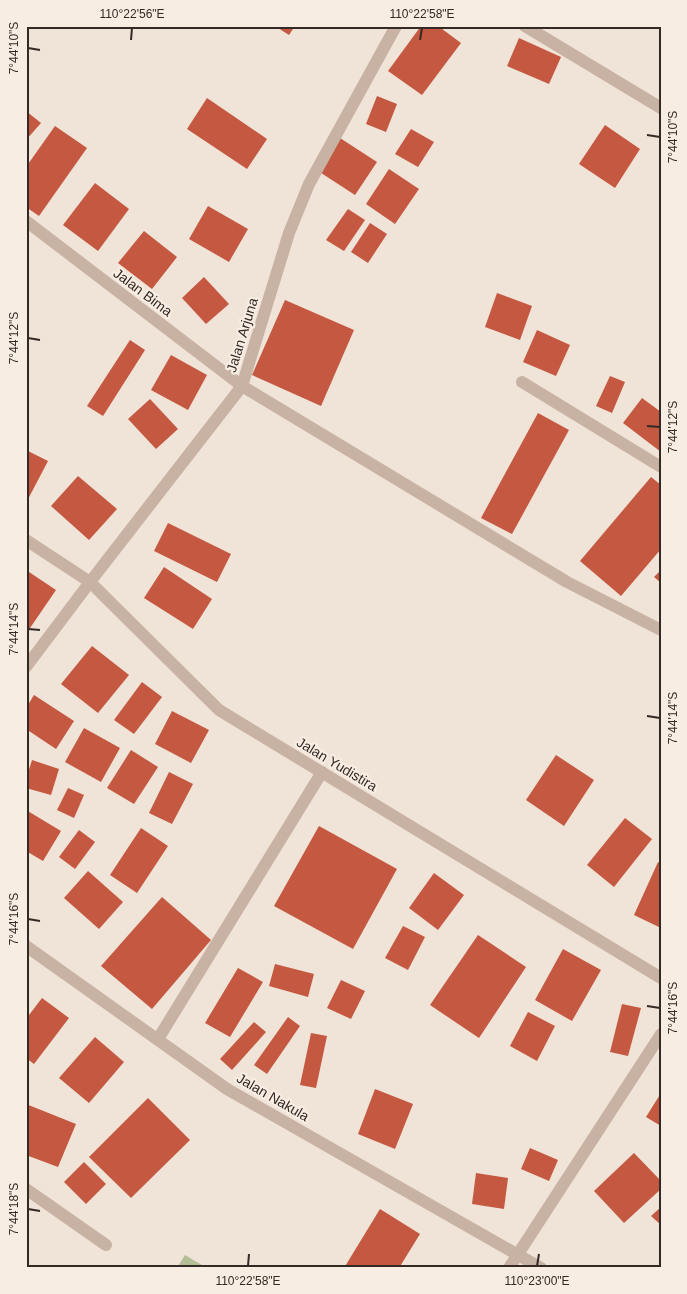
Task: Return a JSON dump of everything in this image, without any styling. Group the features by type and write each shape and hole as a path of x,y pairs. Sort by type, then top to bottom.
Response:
{"street":[{"name":"Jalan Arjuna","path":"26,668 242,386 289,233 309,184 396,26"},
{"path":"525,26 661,108"},
{"name":"Jalan Bima","path":"28,225 242,386 567,582 661,630"},
{"path":"522,382 661,466"},
{"name":"Jalan Yudistira","path":"26,540 90,582 219,710 661,978"},
{"path":"158,1039 322,772"},
{"name":"Jalan Nakula","path":"26,946 228,1089 541,1268"},
{"path":"509,1268 661,1034"},
{"path":"26,1188 106,1245"}],"green space":[{"path":"185,1255 207,1268 177,1268"}],"building":[{"path":"275,26 295,26 289,35"},
{"path":"421,26 438,26 461,43 422,95 388,71"},
{"path":"519,38 561,57 549,84 507,66"},
{"path":"377,96 397,104 386,132 366,124"},
{"path":"207,98 267,139 247,169 187,129"},
{"path":"26,111 41,123 26,140"},
{"path":"605,125 640,149 615,188 579,164"},
{"path":"55,126 87,148 39,216 26,207 26,167"},
{"path":"411,129 434,142 418,167 395,154"},
{"path":"340,138 377,162 355,195 318,171"},
{"path":"389,169 419,189 395,224 366,204"},
{"path":"95,183 129,209 98,251 63,225"},
{"path":"208,206 248,229 229,262 189,239"},
{"path":"348,209 365,220 344,251 326,240"},
{"path":"370,223 387,234 368,263 351,252"},
{"path":"144,231 177,257 152,289 118,263"},
{"path":"204,277 229,304 206,324 182,298"},
{"path":"497,293 532,306 520,340 485,327"},
{"path":"285,300 354,330 321,406 252,375"},
{"path":"537,330 570,345 556,376 523,362"},
{"path":"130,340 145,350 103,416 87,406"},
{"path":"171,355 207,375 188,410 151,390"},
{"path":"610,376 625,382 612,413 596,406"},
{"path":"642,398 661,412 661,452 623,423"},
{"path":"150,399 178,429 156,449 128,419"},
{"path":"538,413 569,430 512,534 481,518"},
{"path":"26,450 48,461 26,503"},
{"path":"78,476 117,509 89,540 51,506"},
{"path":"651,477 661,485 661,549 621,596 580,561"},
{"path":"168,523 231,554 217,582 154,551"},
{"path":"164,567 212,599 193,629 144,598"},
{"path":"26,570 56,590 28,631 26,630"},
{"path":"661,570 661,583 654,577"},
{"path":"92,646 129,675 98,713 61,684"},
{"path":"142,682 162,697 134,734 114,720"},
{"path":"34,695 74,721 56,749 26,729 26,708"},
{"path":"172,711 209,730 191,763 155,744"},
{"path":"84,728 120,748 101,782 65,762"},
{"path":"131,750 158,767 134,804 107,788"},
{"path":"556,755 594,780 564,826 526,800"},
{"path":"32,760 59,769 51,795 26,788 26,779"},
{"path":"169,772 193,784 172,824 149,813"},
{"path":"68,788 84,795 74,818 57,810"},
{"path":"26,810 61,831 43,861 26,851"},
{"path":"625,818 652,839 614,887 587,865"},
{"path":"319,826 397,869 353,949 274,906"},
{"path":"141,828 168,846 137,893 110,875"},
{"path":"79,830 95,842 75,869 59,857"},
{"path":"658,862 661,864 661,928 634,915"},
{"path":"88,871 123,902 99,929 64,898"},
{"path":"434,873 464,895 438,930 409,908"},
{"path":"162,897 211,940 152,1009 101,966"},
{"path":"403,926 425,937 408,970 385,958"},
{"path":"478,935 526,967 479,1038 430,1005"},
{"path":"563,949 601,970 572,1021 535,1000"},
{"path":"275,964 314,974 308,997 269,986"},
{"path":"238,968 263,982 230,1037 205,1023"},
{"path":"341,980 365,991 351,1019 327,1008"},
{"path":"42,998 69,1018 34,1064 26,1058 26,1019"},
{"path":"622,1004 641,1008 628,1056 610,1052"},
{"path":"528,1012 555,1026 537,1061 510,1046"},
{"path":"288,1017 300,1026 267,1074 254,1065"},
{"path":"254,1022 266,1032 232,1070 220,1059"},
{"path":"311,1033 327,1036 316,1088 300,1085"},
{"path":"95,1037 124,1062 89,1103 59,1078"},
{"path":"375,1089 413,1104 395,1149 358,1134"},
{"path":"661,1093 661,1126 646,1117"},
{"path":"148,1098 190,1140 131,1198 89,1157"},
{"path":"26,1104 76,1124 58,1167 26,1155"},
{"path":"530,1148 558,1160 549,1181 521,1169"},
{"path":"634,1153 661,1181 661,1189 624,1223 594,1191"},
{"path":"84,1162 106,1184 86,1204 64,1182"},
{"path":"476,1173 508,1178 504,1209 472,1204"},
{"path":"661,1207 661,1225 651,1216"},
{"path":"380,1209 420,1234 399,1268 344,1268"}]}
